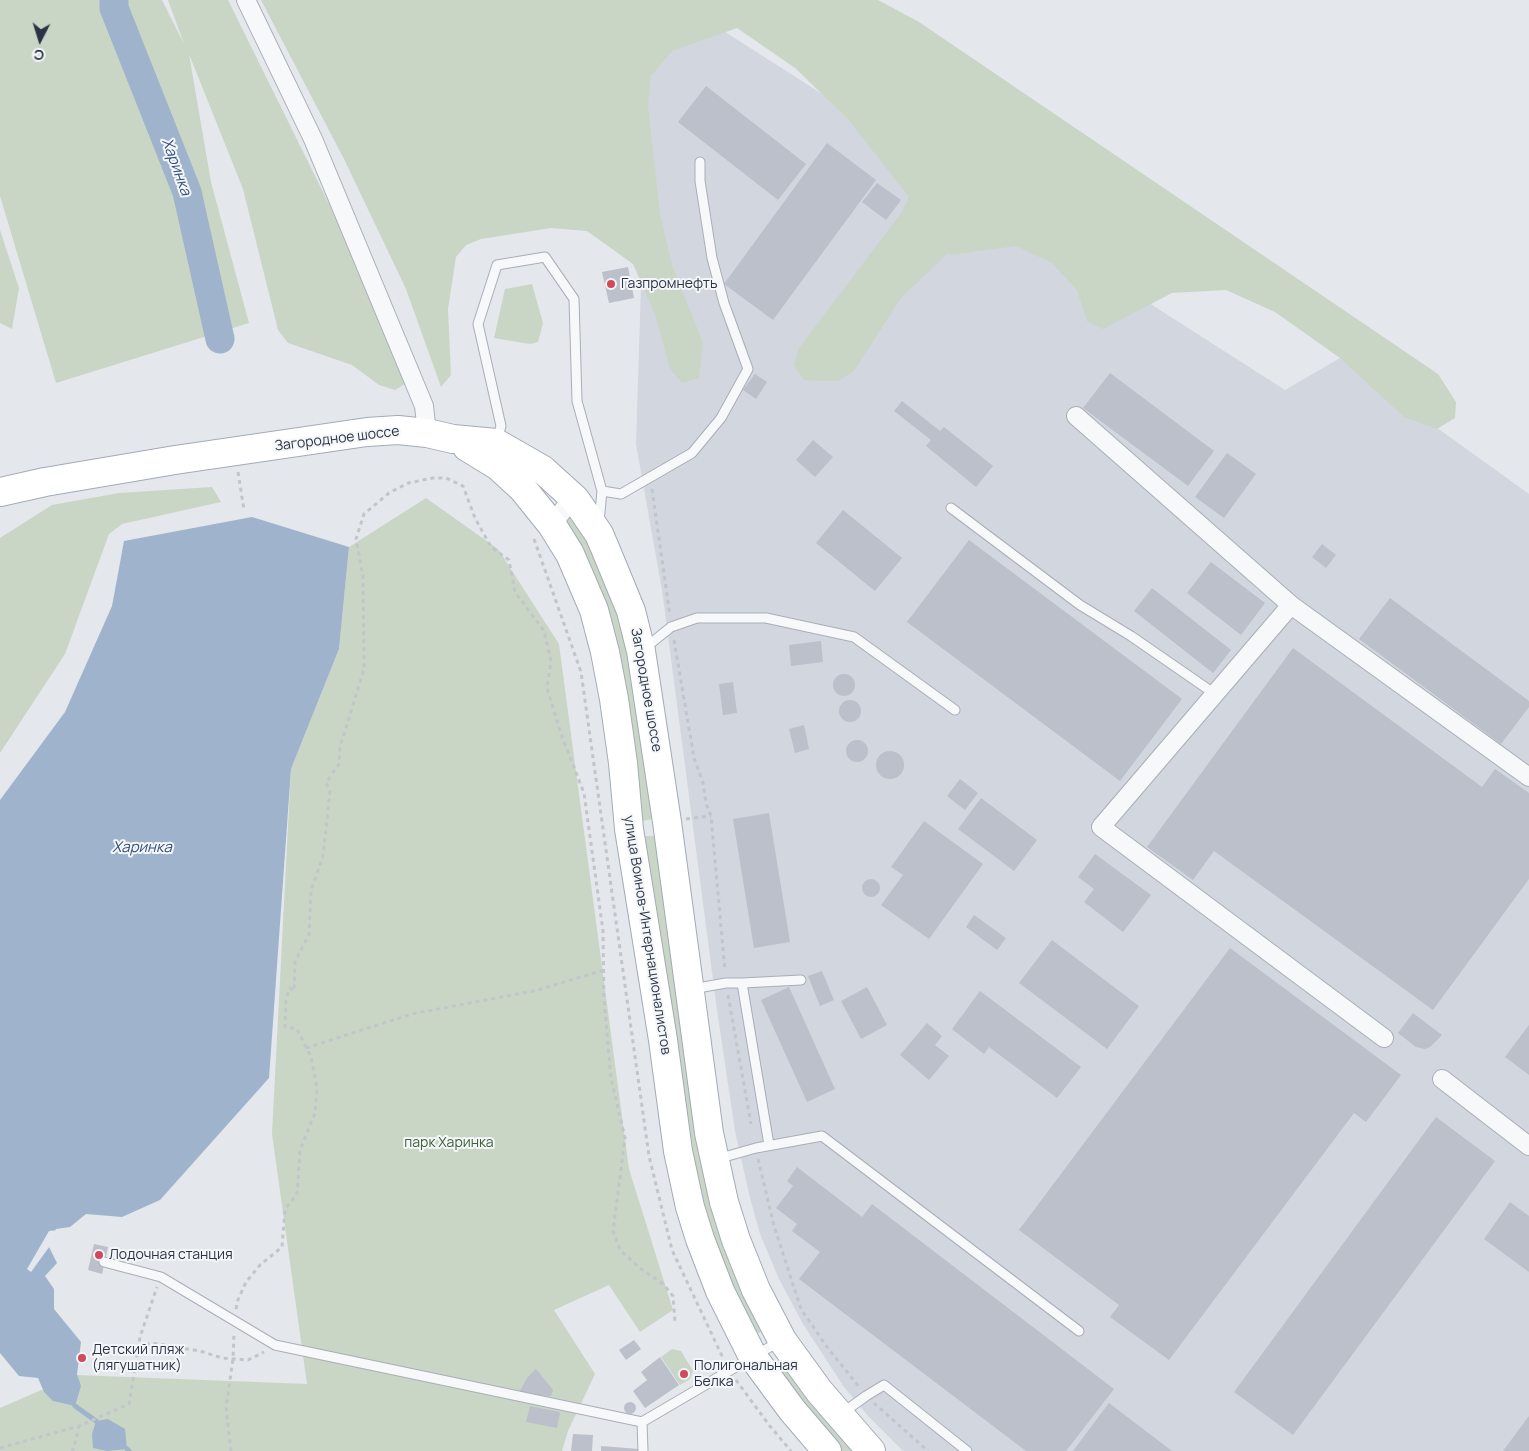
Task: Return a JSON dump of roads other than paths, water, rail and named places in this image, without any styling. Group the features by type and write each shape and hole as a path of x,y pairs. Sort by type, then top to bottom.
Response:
{"main road":[{"name":"Загородное шоссе","path":"0,492 45,482 175,460 367,432 398,430 440,436 543,470 575,499 599,534 631,611 641,651 689,989"},
{"name":"улица Воинов-Интернационалистов","path":"492,452 498,466 522,489 542,528 570,554 594,610 614,698 623,763 629,829 663,1040 678,1152 690,1207 700,1239 720,1292 753,1357 792,1410 827,1451"},
{"path":"689,989 714,1160 736,1240 756,1290 782,1340 819,1391 871,1451"}],"street":[{"path":"246,0 313,138 424,406 440,436"},
{"path":"1076,416 1291,605 1529,777"},
{"path":"542,528 575,499"},
{"path":"1291,605 1101,827 1384,1038"},
{"path":"1442,1079 1529,1146"}],"lane":[{"path":"602,491 621,494 692,453 720,418 748,369 724,303 712,258 700,181 700,162"},
{"path":"492,452 501,426 478,324 497,265 545,257 574,299 576,401 602,491 599,534"},
{"path":"951,508 1080,605 1131,636 1215,694"},
{"path":"641,651 671,627 697,618 766,618 854,638 955,710"},
{"path":"689,989 726,983 802,980"},
{"path":"742,983 769,1145"},
{"path":"714,1160 769,1145 822,1136 1079,1331"},
{"path":"104,1262 161,1277 275,1345 642,1422 782,1340"},
{"path":"839,1415 884,1385 967,1451"},
{"path":"642,1422 643,1451"}],"water":[{"name":"Харинка","path":"252,517 349,547 339,649 291,769 269,1078 160,1200 122,1217 86,1214 70,1227 56,1229 49,1247 57,1263 45,1276 54,1289 54,1309 81,1342 77,1374 81,1386 75,1406 53,1401 44,1392 38,1378 19,1376 0,1353 0,800 65,712 112,606 124,541"},
{"path":"108,1419 125,1429 127,1449 107,1451 93,1448 92,1434 96,1421"}],"waterway":[{"name":"Харинка","path":"114,0 114,8 187,192 220,339"},
{"path":"75,1406 96,1421"}],"place":[{"name":"Газпромнефть","path":"611,284"},
{"name":"Лодочная станция","path":"99,1255"},
{"name":"Детский пляж (лягушатник)","path":"82,1358"},
{"name":"Полигональная Белка","path":"684,1374"}],"park label":[{"name":"парк Харинка","path":"449,1143"}]}
